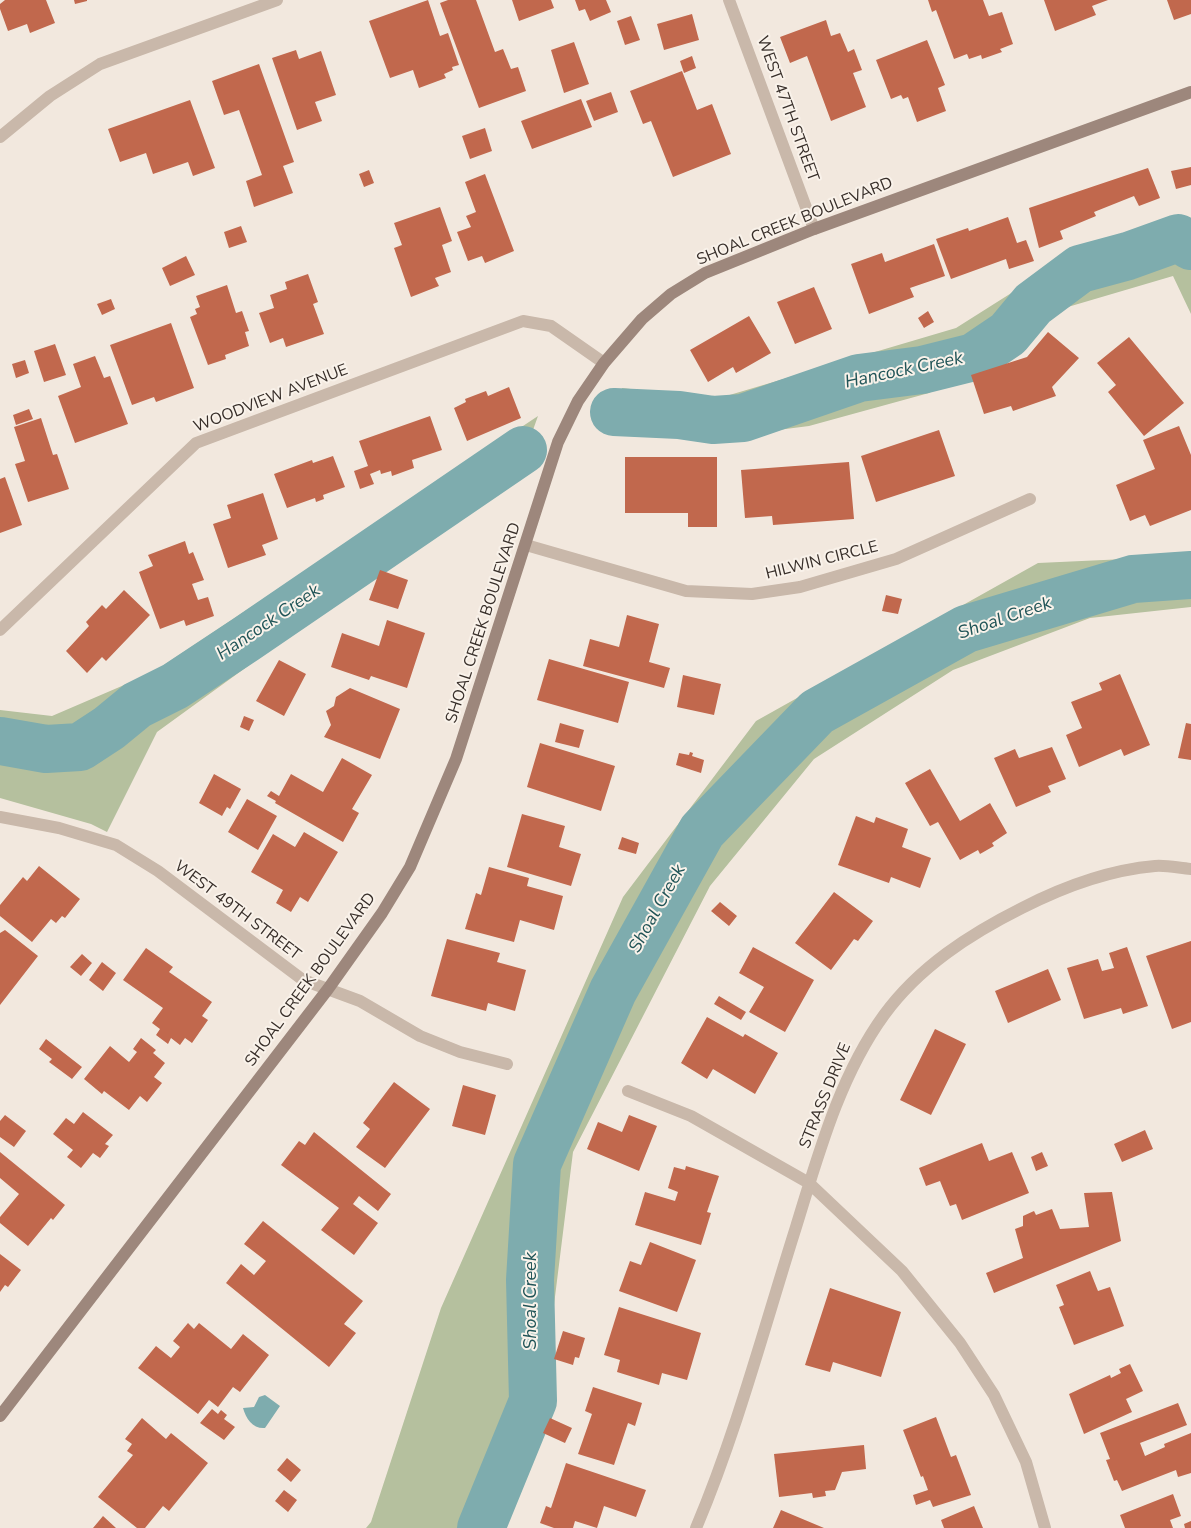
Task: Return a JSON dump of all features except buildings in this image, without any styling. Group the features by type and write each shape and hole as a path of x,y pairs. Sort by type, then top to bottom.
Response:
{"street":[{"path":"0,137 50,96 100,64 277,0"},
{"name":"WEST 47TH STREET","path":"729,0 814,229"},
{"name":"SHOAL CREEK BOULEVARD","path":"0,1416 328,989 382,913 410,867 456,759 558,442 578,401 604,363 642,319 671,294 705,273 814,229 1191,92"},
{"name":"WOODVIEW AVENUE","path":"0,630 196,443 523,321 551,326 604,363"},
{"name":"HILWIN CIRCLE","path":"526,545 686,591 752,594 800,587 896,559 1030,499"},
{"name":"WEST 49TH STREET","path":"0,817 59,828 116,845 158,872 303,980 360,1001 420,1036 460,1052 507,1064"},
{"name":"STRASS DRIVE","path":"696,1528 722,1466 809,1183 841,1094 862,1050 884,1014 917,978 947,952 990,924 1058,890 1105,876 1156,866 1191,869"},
{"path":"628,1091 691,1116 809,1183 902,1271 960,1343 994,1395 1026,1462 1045,1528"}],"green space":[{"path":"1189,217 1191,219 1191,314 1173,276 1061,309 1017,343 929,393 809,426 700,440 610,432 622,388 716,399 956,328 1043,273"},
{"path":"538,416 514,483 463,510 157,732 107,832 91,824 0,798 0,710 52,716 152,673"},
{"path":"1191,556 1191,607 1090,618 953,670 814,759 710,886 573,1152 547,1361 547,1414 503,1528 366,1528 371,1522 441,1308 623,897 756,721 1038,563"}],"water":[{"path":"265,1395 280,1406 265,1428 261,1428 251,1422 243,1408 254,1407 259,1397"}],"waterway":[{"name":"Hancock Creek","path":"614,412 679,415 713,420 743,418 859,378 922,370 974,357 1008,334 1033,304 1080,269 1128,256 1178,238 1191,246"},
{"name":"Hancock Creek","path":"0,741 46,749 80,747 109,728 137,705 175,686 523,450"},
{"name":"Shoal Creek","path":"481,1528 533,1401 530,1280 537,1164 613,991 702,831 817,712 966,629 1133,579 1191,575"}]}
